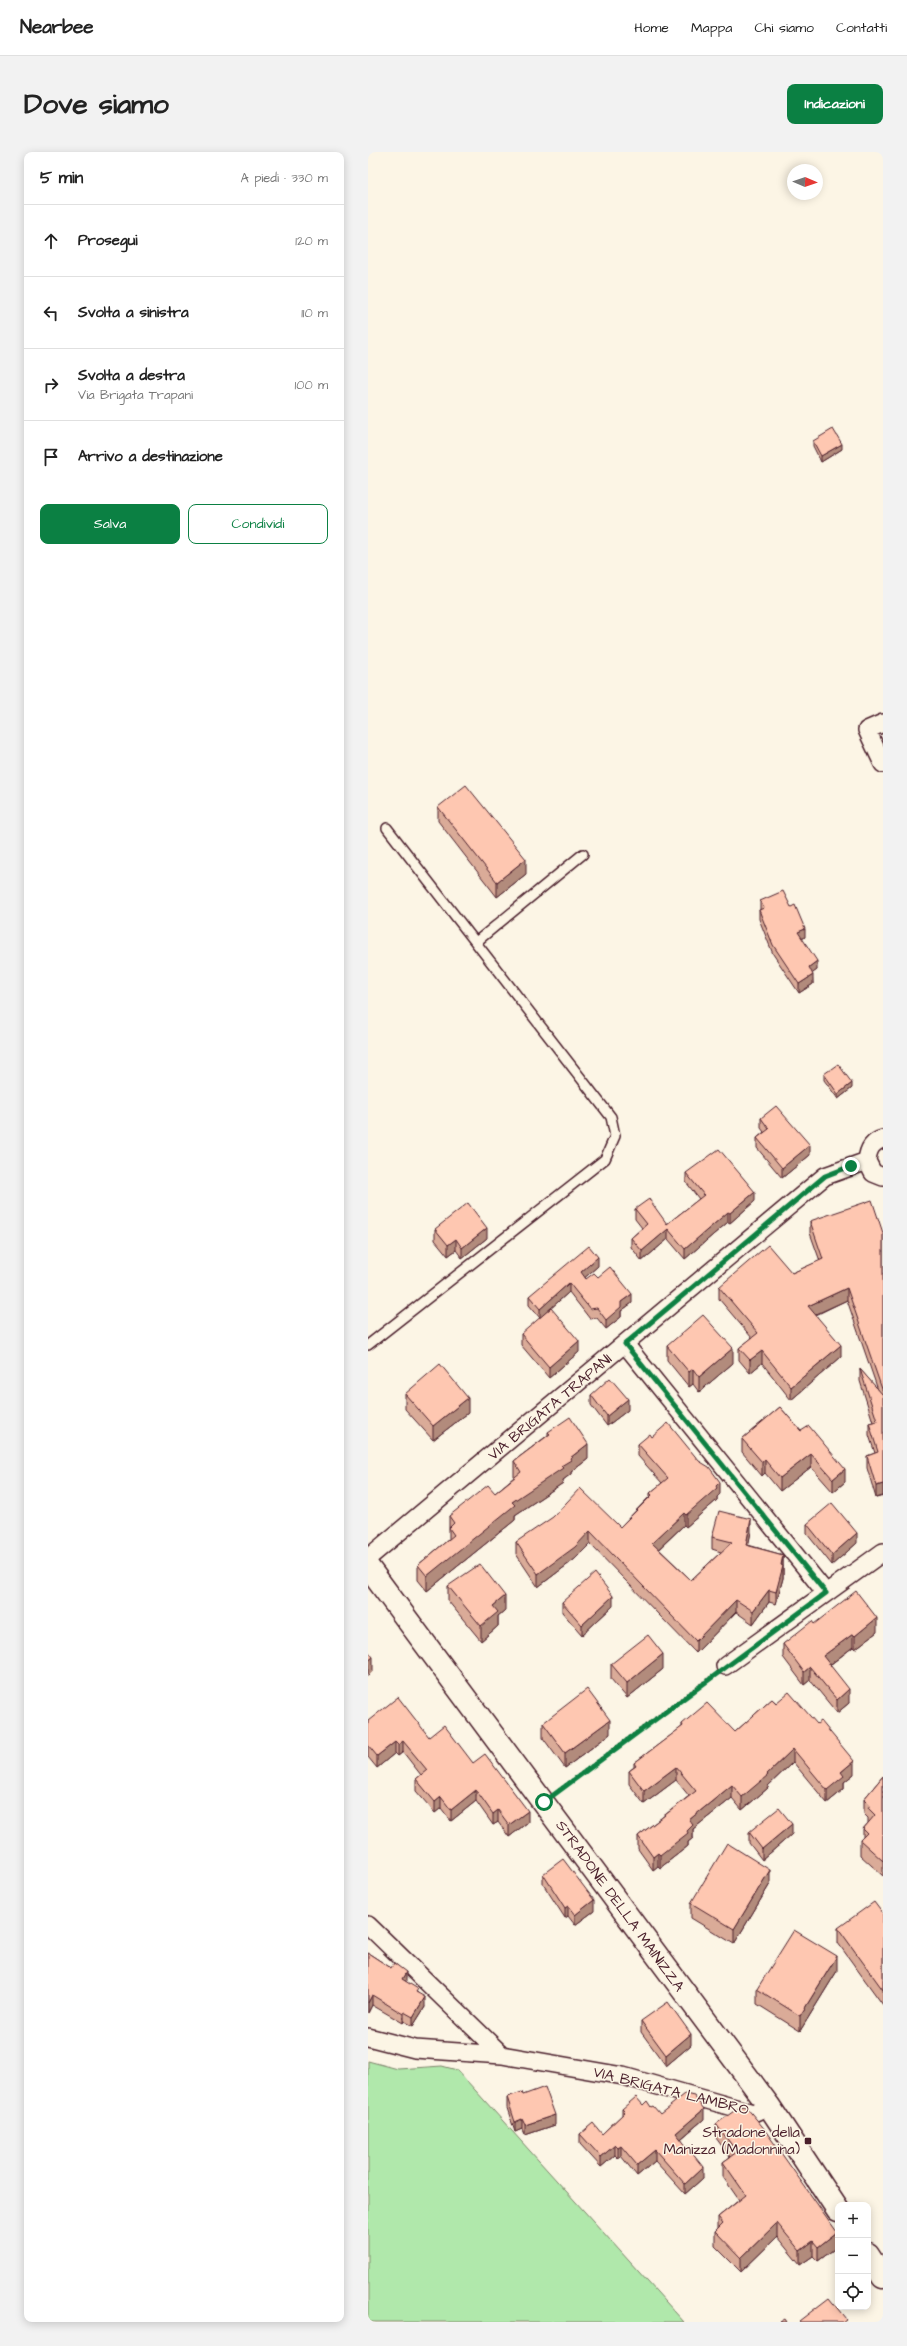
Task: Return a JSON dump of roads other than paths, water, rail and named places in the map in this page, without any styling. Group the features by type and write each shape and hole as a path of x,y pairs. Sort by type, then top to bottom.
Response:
{"main road":[{"name":"STRADONE DELLA MAINIZZA","path":"368,1567 769,2106 835,2205"},
{"path":"871,2259 883,2277"}],"street":[{"path":"883,723 867,730 883,764"},
{"path":"883,1139 876,1141 870,1147 867,1160 874,1173 883,1177"},
{"name":"VIA BRIGATA TRAPANI","path":"368,1558 825,1176 867,1160"},
{"path":"625,1344 826,1593"},
{"path":"725,1666 883,1552"},
{"path":"368,1925 502,2055"},
{"name":"VIA BRIGATA LAMBRO","path":"368,2037 415,2050 502,2055 623,2076 753,2113 769,2106"}],"lane":[{"path":"368,1345 605,1159 615,1136 611,1118 387,828"},
{"path":"476,942 583,854"}],"place":[{"name":"Stradone della Manizza (Madonnina)","path":"808,2141"}]}
